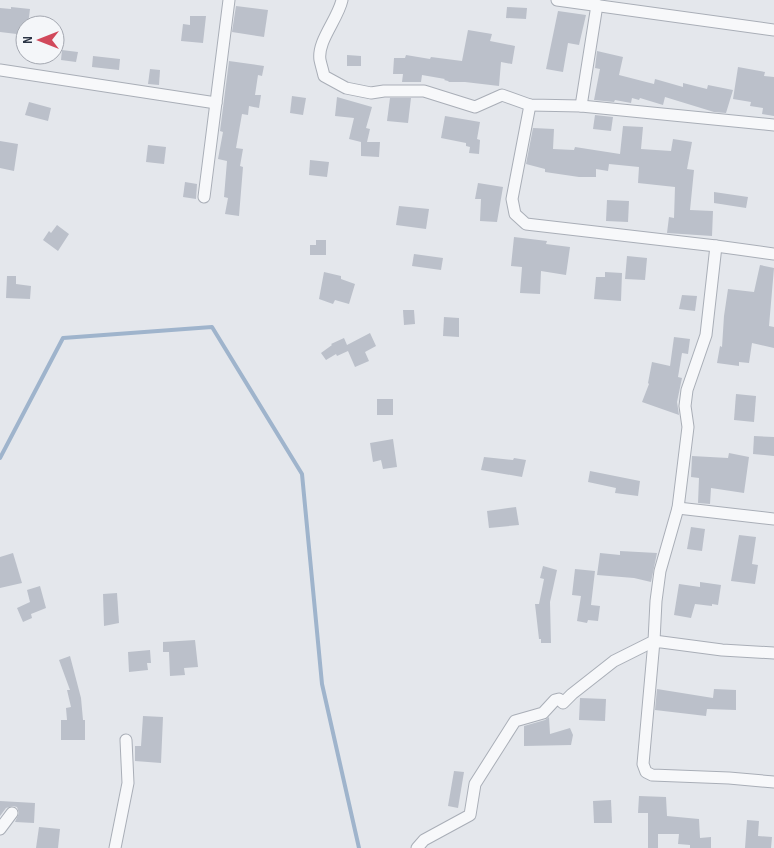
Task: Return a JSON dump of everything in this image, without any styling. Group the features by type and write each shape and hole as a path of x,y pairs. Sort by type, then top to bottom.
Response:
{"street":[{"path":"204,197 229,0"},
{"path":"342,0 340,9 323,42 320,58 324,76 346,88 371,93 384,91 424,91 475,107 502,95 530,106 581,106 774,125"},
{"path":"557,0 774,30"},
{"path":"581,106 597,5"},
{"path":"0,70 216,103"},
{"path":"530,106 512,199 515,214 526,224 774,254"},
{"path":"716,246 706,334 687,390 685,406 688,426 678,508 660,570 643,764 646,772 652,775 774,782"},
{"path":"678,508 774,519"},
{"path":"417,848 424,840 470,815 475,784 515,721 543,713 555,700 559,699 563,704 572,694 614,661 654,641 722,650 774,653"},
{"path":"115,848 128,782 126,740"},
{"path":"0,829 12,813"}],"building":[{"path":"236,6 268,10 264,37 232,32"},
{"path":"11,7 30,9 29,15 15,15 15,34 0,32 0,8 11,9"},
{"path":"507,7 527,8 526,19 506,18"},
{"path":"558,11 586,15 579,45 568,43 563,72 546,69"},
{"path":"190,16 206,16 203,43 181,41 183,24 190,25"},
{"path":"468,30 492,34 490,41 515,46 512,64 501,62 499,86 449,82 445,79 422,75 421,82 402,82 403,74 393,74 394,58 405,58 406,55 462,61"},
{"path":"65,50 78,52 76,62 65,61"},
{"path":"597,51 623,57 619,75 654,84 655,79 683,87 683,83 707,89 708,85 733,90 726,113 714,112 665,97 663,105 640,98 639,100 632,98 631,103 615,100 614,102 594,100 600,69 595,68"},
{"path":"347,55 361,56 361,66 347,66"},
{"path":"93,56 120,59 119,70 92,67"},
{"path":"229,61 264,66 262,76 258,75 255,95 261,95 259,108 249,106 248,115 242,114 236,148 243,149 240,166 243,167 239,216 225,214 228,198 224,197 227,161 218,159 223,132 220,131"},
{"path":"738,67 765,72 764,76 774,77 774,116 762,114 763,108 750,106 751,102 733,99"},
{"path":"150,69 160,70 159,85 148,84"},
{"path":"292,96 306,98 303,115 290,113"},
{"path":"337,97 372,107 366,128 370,129 367,142 380,142 379,157 361,156 361,142 349,139 354,118 335,116"},
{"path":"390,98 411,98 408,123 387,121"},
{"path":"29,102 51,108 48,121 25,115"},
{"path":"595,115 613,117 611,131 593,129"},
{"path":"445,116 480,122 477,139 480,140 479,154 469,153 470,147 466,146 466,143 441,138"},
{"path":"623,126 643,127 641,149 671,151 673,139 692,142 687,169 694,170 690,210 713,211 712,236 667,233 669,217 674,218 675,187 638,183 639,167 609,164 608,171 596,169 596,177 579,177 545,172 545,169 526,164 533,128 554,129 553,149 574,150 575,147 620,154"},
{"path":"0,141 18,144 14,171 0,168"},
{"path":"148,145 166,147 164,164 146,162"},
{"path":"310,160 329,162 327,177 309,175"},
{"path":"185,182 197,184 196,199 183,197"},
{"path":"478,183 503,187 497,222 480,221 481,199 475,199"},
{"path":"714,192 748,197 746,208 714,203"},
{"path":"607,200 629,201 628,222 606,221"},
{"path":"399,206 429,209 426,229 396,225"},
{"path":"57,225 69,234 58,251 43,240 49,231 51,233"},
{"path":"514,237 547,241 546,244 570,247 566,275 541,271 540,294 520,293 522,267 511,266"},
{"path":"316,240 326,240 326,255 310,255 310,245 316,245"},
{"path":"414,254 443,258 441,270 412,266"},
{"path":"627,256 647,258 645,280 625,279"},
{"path":"760,265 774,268 769,326 774,327 774,348 752,343 749,363 739,362 739,366 717,363 720,346 722,347 728,289 754,292"},
{"path":"324,272 341,276 341,279 355,284 349,304 335,300 333,304 319,299"},
{"path":"605,272 622,273 621,301 594,299 596,277 605,277"},
{"path":"7,276 16,276 16,284 31,286 30,299 6,298"},
{"path":"682,295 697,296 695,311 679,309"},
{"path":"403,310 414,310 415,324 404,325"},
{"path":"444,317 459,318 459,337 443,336"},
{"path":"370,333 376,346 365,352 369,361 355,367 348,351 337,356 336,354 326,360 321,353 331,344 344,338 347,345"},
{"path":"674,337 690,339 688,354 682,353 678,377 682,378 677,402 679,415 642,402 649,384 652,362 670,366"},
{"path":"736,394 756,396 754,422 734,420"},
{"path":"377,399 393,399 393,415 377,415"},
{"path":"754,436 774,437 774,456 753,454"},
{"path":"393,439 397,467 383,469 381,460 373,462 370,443"},
{"path":"729,453 749,457 744,493 711,488 710,504 698,503 699,478 691,477 692,456 728,458"},
{"path":"484,457 526,460 522,477 481,470"},
{"path":"590,471 640,481 638,496 615,493 616,488 588,482"},
{"path":"516,507 519,525 489,528 487,511"},
{"path":"691,527 705,529 702,551 687,549"},
{"path":"739,535 756,537 752,564 758,565 755,584 731,581"},
{"path":"620,551 657,553 651,582 634,578 597,575 600,553 620,555"},
{"path":"13,553 22,583 0,588 0,557"},
{"path":"543,566 557,570 550,602 551,643 541,643 541,639 539,639 535,604 539,604 544,579 540,578"},
{"path":"575,569 595,571 591,605 600,606 598,621 588,620 587,623 577,621 581,596 572,595"},
{"path":"700,582 721,585 718,605 695,604 691,618 674,615 679,584 700,587"},
{"path":"40,586 46,608 31,614 32,618 23,622 17,608 30,602 27,590"},
{"path":"117,593 119,623 104,626 103,594"},
{"path":"195,640 198,667 184,668 185,675 170,676 169,652 163,652 163,642"},
{"path":"150,650 151,663 147,663 148,670 129,672 128,652"},
{"path":"70,656 81,698 83,720 85,720 85,740 61,740 61,720 67,720 66,708 71,707 67,690 70,690 59,660"},
{"path":"657,689 713,698 714,689 736,690 736,710 707,709 706,716 655,710"},
{"path":"580,698 606,699 605,721 579,720"},
{"path":"143,716 163,717 161,763 135,761 135,746 141,746"},
{"path":"549,717 550,734 570,728 573,735 571,745 524,746 524,726"},
{"path":"454,771 464,772 458,808 448,806"},
{"path":"639,796 666,797 667,816 699,819 700,838 711,837 711,848 690,848 690,845 678,844 679,834 658,834 658,848 648,848 648,813 638,813"},
{"path":"611,800 612,823 594,823 593,801"},
{"path":"0,801 35,803 34,823 15,822 19,813 17,807 13,806 6,808 0,816"},
{"path":"747,820 759,821 758,836 772,837 771,848 745,848"},
{"path":"39,827 60,829 58,848 36,848"}],"waterway":[{"path":"0,458 63,338 212,327 302,474 322,684 359,848"}]}
